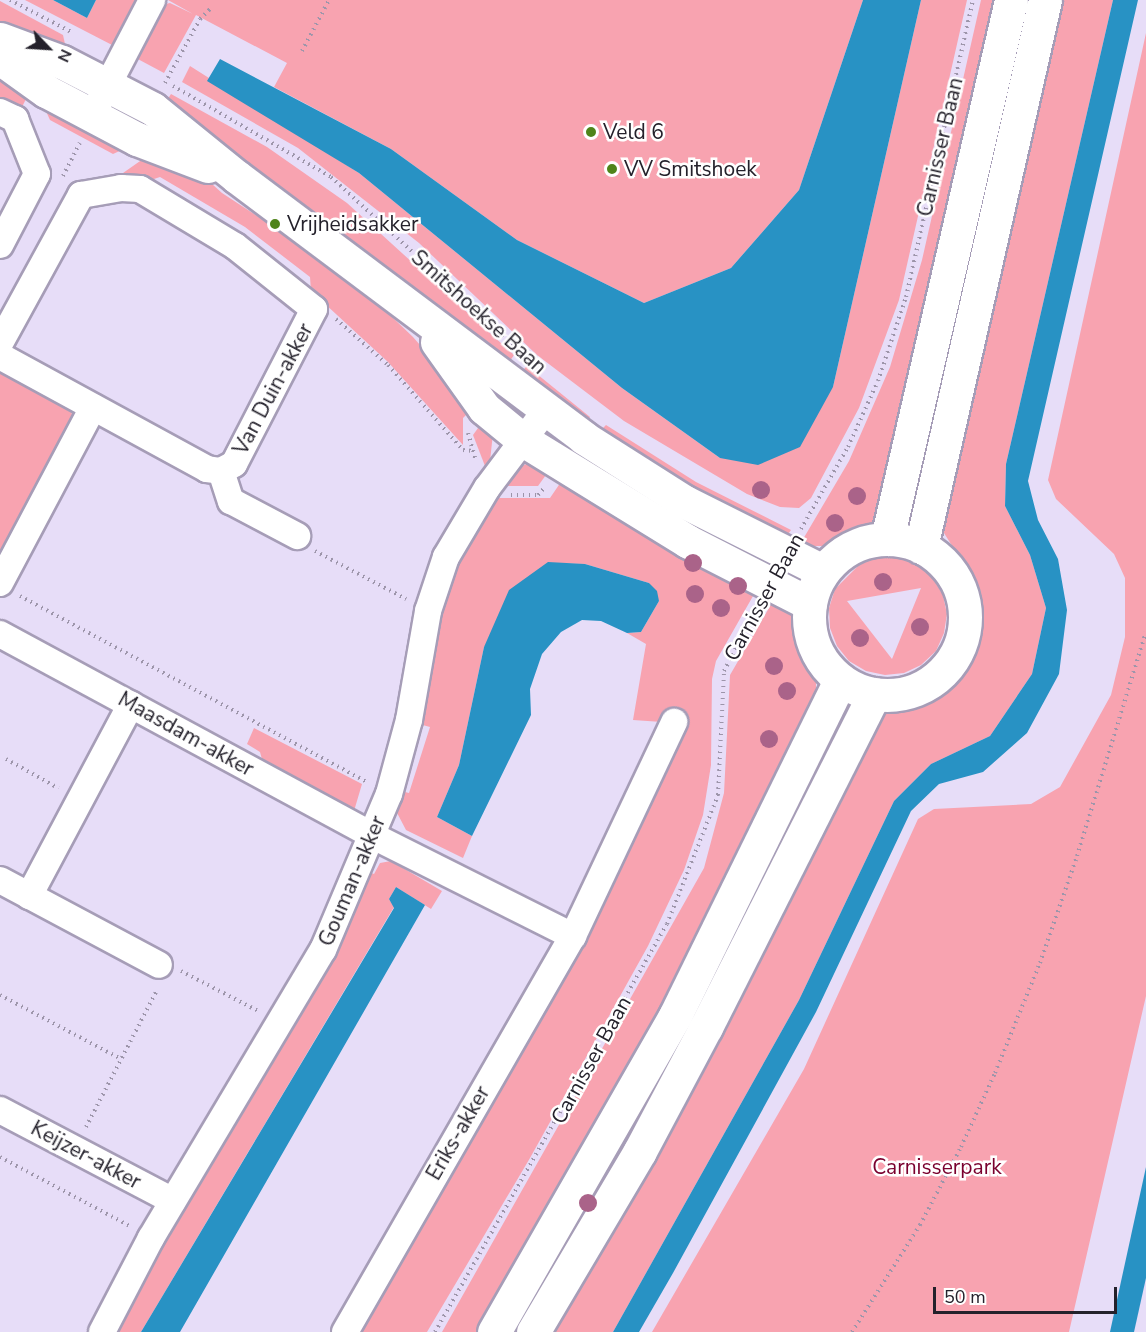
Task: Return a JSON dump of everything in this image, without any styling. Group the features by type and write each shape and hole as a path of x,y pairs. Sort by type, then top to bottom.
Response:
{"main road":[{"name":"Carnisser Baan","path":"887,539 1011,0"},
{"path":"921,547 1045,0"},
{"name":"Smitshoekse Baan","path":"0,39 62,62 114,71 153,109 237,177 545,411 685,502 794,541 824,571"},
{"name":"Smitshoekse Baan","path":"0,58 46,91 137,139 237,177"},
{"name":"Smitshoekse Baan","path":"416,314 484,408 523,440 687,541 810,604"},
{"path":"887,539 921,547 938,558 956,582 964,611 964,631 957,650 932,681 914,690 874,694 840,680 814,646 809,625 810,604 824,571 851,547 887,539"},
{"path":"494,1332 675,1016 840,680"},
{"path":"533,1332 689,1058 874,694"}],"street":[{"path":"93,116 152,0"},
{"path":"0,112 15,119 37,174 0,245"},
{"name":"Van Duin-akker","path":"0,343 81,195 121,188 140,189 235,246 314,309 234,464 221,471 207,469 0,356"},
{"path":"5,587 93,407"},
{"name":"Gouman-akker","path":"102,1332 172,1201 323,950 389,794 409,720 428,611 446,557 487,488 545,411"},
{"name":"Van Duin-akker","path":"221,471 231,501 297,536"},
{"name":"Maasdam-akker","path":"0,634 371,835"},
{"path":"29,896 131,704"},
{"name":"Eriks-akker","path":"345,1332 573,936 674,722"},
{"path":"371,835 573,936"},
{"path":"0,880 165,965"},
{"name":"Keijzer-akker","path":"0,1110 172,1201"}],"path":[{"path":"10,0 76,35"},
{"path":"302,51 329,0"},
{"name":"Carnisser Baan","path":"794,541 848,447 874,391 903,307 973,0"},
{"path":"166,82 200,19 212,7"},
{"name":"Smitshoekse Baan","path":"114,71 166,82 331,177 525,356"},
{"path":"314,309 329,312 379,357 463,450 473,451"},
{"path":"792,522 794,541"},
{"path":"297,536 298,541 428,611"},
{"name":"Carnisser Baan","path":"435,1332 667,924 718,795 723,671 770,584"},
{"path":"5,587 389,794"},
{"path":"852,1332 920,1225 962,1147 995,1073 1077,856 1146,632"},
{"path":"6,759 80,800"},
{"path":"74,1149 121,1059 165,965 281,1023"},
{"path":"0,995 121,1059"},
{"name":"Keijzer-akker","path":"0,1157 151,1238"}],"green space":[{"path":"25,0 53,0 87,18 96,0 138,0 114,46"},
{"name":"VV Smitshoek","path":"168,0 863,0 799,190 731,268 644,303 517,240 391,149 274,87 287,63 196,15 164,73 134,57 161,5 170,3 193,14"},
{"path":"921,0 967,0 899,300 859,408 811,498 799,508 780,507 747,494 624,421 537,355 419,243 298,148 182,82 190,66 359,173 622,388 720,458 833,387"},
{"path":"981,0 1002,0 878,519 824,546 799,546 849,461 890,367 922,260"},
{"path":"1054,0 1113,0 1006,464 1005,506 1030,555 1046,608 1032,674 990,736 931,764 894,801 799,1000 613,1332 539,1332 878,716 912,708 943,693 973,661 982,630 981,592 944,533 941,503"},
{"path":"0,1 63,35 65,44 60,53 0,35"},
{"name":"Carnisserpark","path":"1146,33 1146,996 1069,1332 652,1332 804,1069 918,819 934,809 1031,804 1060,787 1111,695 1125,637 1125,578 1114,554 1056,499 1048,480"},
{"path":"0,63 30,91 19,113 0,102"},
{"path":"171,94 267,147 347,203 514,355 505,368 447,328 300,202 191,133 164,105"},
{"path":"45,109 124,149 113,154 50,120"},
{"path":"143,159 202,175 222,193 277,229 282,227 346,273 413,337 474,407 463,418 463,445 388,362 311,291 310,277 245,227 160,177 148,181 124,178 123,173"},
{"path":"527,366 590,417 584,426 515,378"},
{"path":"0,370 70,407 74,421 0,562"},
{"path":"486,417 494,424 490,461 485,466 473,435"},
{"path":"606,425 696,482 791,530 784,540 595,436"},
{"path":"533,461 551,468 538,486 497,486 511,471"},
{"path":"565,476 757,589 716,661 712,679 711,765 703,815 684,870 648,946 530,1158 427,1332 353,1332 582,937 662,722 633,720 646,644 627,633 641,632 659,601 649,583 585,564 548,563 484,647 459,765 437,817 472,836 463,858 406,830 395,809 401,791 409,793 430,727 419,724 437,598 488,498 550,498"},
{"path":"881,557 901,558 919,565 933,578 943,595 947,614 944,633 936,651 921,665 904,673 885,675 866,671 849,661 837,646 830,628 829,608 835,589 862,562","holes":["921,588 892,659 847,601"]},
{"path":"776,596 787,602 798,623 799,640 816,670 816,701 701,943 482,1332 442,1332 704,868 724,793 730,675"},
{"path":"254,728 362,784 354,811 263,763 260,752 247,744"},
{"path":"391,861 442,891 431,909 396,887 389,899 394,907 141,1332 115,1332 366,871 374,874 380,863"}],"water":[{"path":"53,0 96,0 87,18"},
{"path":"863,0 921,0 833,387 800,447 758,465 720,458 622,388 359,173 207,81 220,59 391,149 517,240 644,303 731,268 799,190"},
{"path":"1113,0 1138,0 1028,481 1038,520 1058,559 1067,610 1059,674 1027,733 983,772 939,784 911,811 816,1012 673,1273 639,1332 613,1332 799,1000 894,801 931,764 990,736 1032,674 1046,608 1030,555 1005,506 1006,464"},
{"path":"548,562 585,564 649,583 657,591 659,601 641,632 627,633 601,621 582,620 561,632 542,654 530,689 531,715 472,836 437,817 459,765 484,647 509,590"},
{"path":"396,887 425,905 180,1332 141,1332 394,908 389,899"},
{"path":"1146,1167 1146,1278 1134,1332 1110,1332"}],"place":[{"name":"Veld 6","path":"591,132"},
{"name":"VV Smitshoek","path":"612,169"},
{"name":"Vrijheidsakker","path":"275,224"}]}
